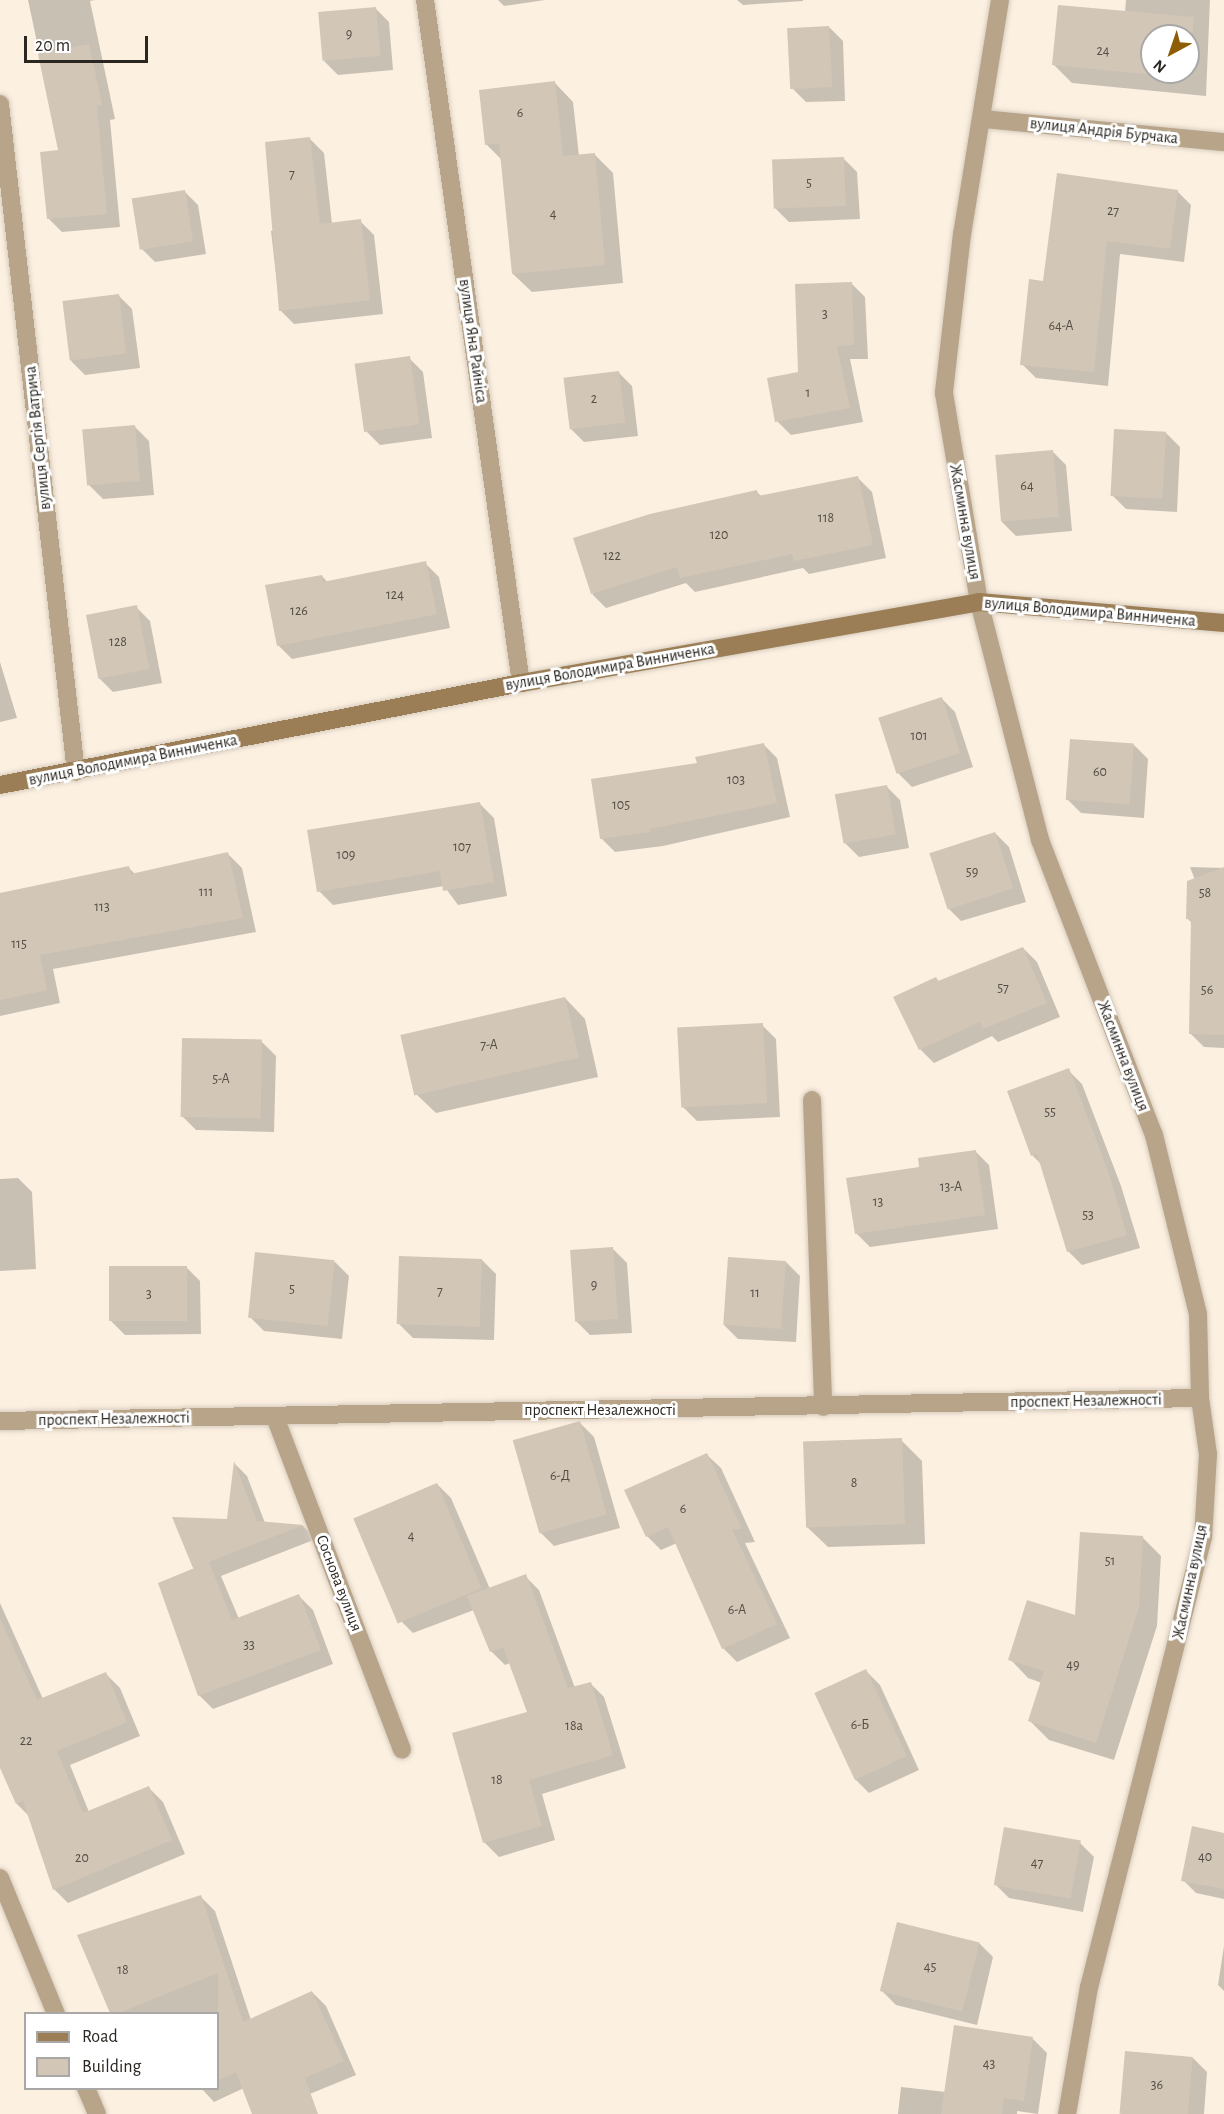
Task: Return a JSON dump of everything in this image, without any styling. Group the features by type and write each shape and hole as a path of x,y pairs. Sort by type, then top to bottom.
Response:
{"main road":[{"name":"вулиця Володимира Винниченка","path":"0,786 521,683 979,602 1224,623"}],"street":[{"name":"вулиця Яна Райніса","path":"425,0 521,683"},
{"name":"Жасминна вулиця","path":"1000,0 983,119 962,234 944,393 979,602 1040,840 1154,1135 1198,1314 1200,1398 1216,1454 1203,1537 1089,1987 1067,2114"},
{"name":"вулиця Сергія Ватрича","path":"0,104 76,772"},
{"name":"вулиця Андрія Бурчака","path":"983,119 1224,142"},
{"path":"812,1100 823,1407"},
{"name":"проспект Незалежності","path":"0,1421 1200,1398"},
{"name":"Соснова вулиця","path":"275,1417 402,1750"},
{"path":"0,1878 56,2012"},
{"path":"87,2090 97,2114"}],"building":[{"path":"1058,5 1194,17 1193,24 1140,24 1140,73 1052,65"},
{"path":"376,7 380,56 322,61 318,12"},
{"path":"829,26 832,87 790,89 787,28"},
{"path":"89,44 102,105 97,106 107,214 47,219 40,152 58,150 38,54"},
{"path":"555,81 563,156 595,153 605,265 512,274 499,143 485,145 479,90"},
{"path":"310,137 320,224 361,219 370,300 279,311 265,142"},
{"path":"844,157 846,206 774,208 772,160"},
{"path":"1057,173 1178,190 1170,249 1107,241 1094,372 1020,365 1029,279 1043,281"},
{"path":"185,190 193,241 140,250 132,198"},
{"path":"852,282 854,345 837,346 850,408 775,422 767,378 798,372 795,284"},
{"path":"119,294 126,354 70,360 62,301"},
{"path":"410,356 420,424 364,432 355,364"},
{"path":"619,371 625,423 570,429 563,378"},
{"path":"135,425 140,481 87,485 82,430"},
{"path":"1114,429 1166,432 1162,499 1110,496"},
{"path":"1053,450 1059,517 1001,522 995,455"},
{"path":"858,476 873,545 794,561 792,554 680,578 677,567 591,594 573,538 650,514 757,490 758,496"},
{"path":"426,561 437,614 277,646 265,585 322,575 323,582"},
{"path":"137,605 149,669 98,679 86,615"},
{"path":"942,697 960,753 897,774 878,718"},
{"path":"1070,739 1134,743 1130,804 1066,800"},
{"path":"764,743 777,803 650,829 650,832 600,839 591,779 697,763 695,757"},
{"path":"887,785 896,834 843,843 835,794"},
{"path":"480,802 494,882 443,891 440,871 317,892 307,830"},
{"path":"995,832 1013,888 948,909 929,853"},
{"path":"228,852 243,918 40,955 47,990 0,1000 0,893 129,866 131,874"},
{"path":"1224,867 1224,1035 1189,1034 1191,919 1186,919 1187,881"},
{"path":"1023,947 1047,1003 983,1029 980,1022 919,1050 893,997 936,977 938,981"},
{"path":"565,997 579,1057 414,1095 400,1035"},
{"path":"763,1023 767,1103 681,1107 677,1028"},
{"path":"182,1038 262,1039 261,1118 181,1117"},
{"path":"1069,1068 1108,1171 1127,1235 1067,1252 1037,1154 1031,1156 1007,1091"},
{"path":"976,1150 985,1215 855,1234 846,1178 919,1167 918,1158"},
{"path":"613,1247 618,1319 575,1322 570,1250"},
{"path":"255,1252 335,1260 328,1326 248,1318"},
{"path":"399,1256 482,1259 480,1327 397,1324"},
{"path":"728,1257 786,1261 781,1329 723,1325"},
{"path":"109,1266 187,1266 187,1321 109,1321"},
{"path":"580,1421 607,1514 539,1534 513,1440"},
{"path":"902,1438 905,1524 806,1527 803,1441"},
{"path":"707,1453 742,1529 732,1529 777,1624 722,1649 668,1527 646,1537 624,1490"},
{"path":"234,1461 257,1521 304,1525 193,1568 172,1517 227,1519"},
{"path":"437,1483 482,1588 398,1623 353,1519"},
{"path":"1080,1532 1143,1536 1139,1607 1096,1743 1028,1721 1044,1671 1008,1660 1027,1600 1075,1615"},
{"path":"209,1562 232,1620 299,1594 321,1650 198,1696 158,1583"},
{"path":"526,1574 568,1688 591,1682 613,1755 529,1780 542,1826 483,1843 452,1733 527,1712 503,1647 490,1652 467,1596"},
{"path":"0,1618 37,1700 106,1672 127,1722 57,1751 83,1813 149,1786 172,1840 53,1890 23,1801 16,1804 0,1768"},
{"path":"866,1669 907,1756 855,1780 814,1693"},
{"path":"1192,1826 1224,1833 1224,1889 1181,1881"},
{"path":"1004,1827 1081,1841 1071,1899 994,1885"},
{"path":"201,1895 243,2022 312,1991 344,2061 305,2078 318,2114 252,2114 236,2072 219,2080 218,1973 121,2012 110,2012 77,1935"},
{"path":"897,1922 979,1943 962,2011 880,1991"},
{"path":"954,2025 1033,2037 1024,2101 1004,2098 1002,2114 941,2114"},
{"path":"1125,2051 1193,2057 1188,2114 1120,2114"}]}
